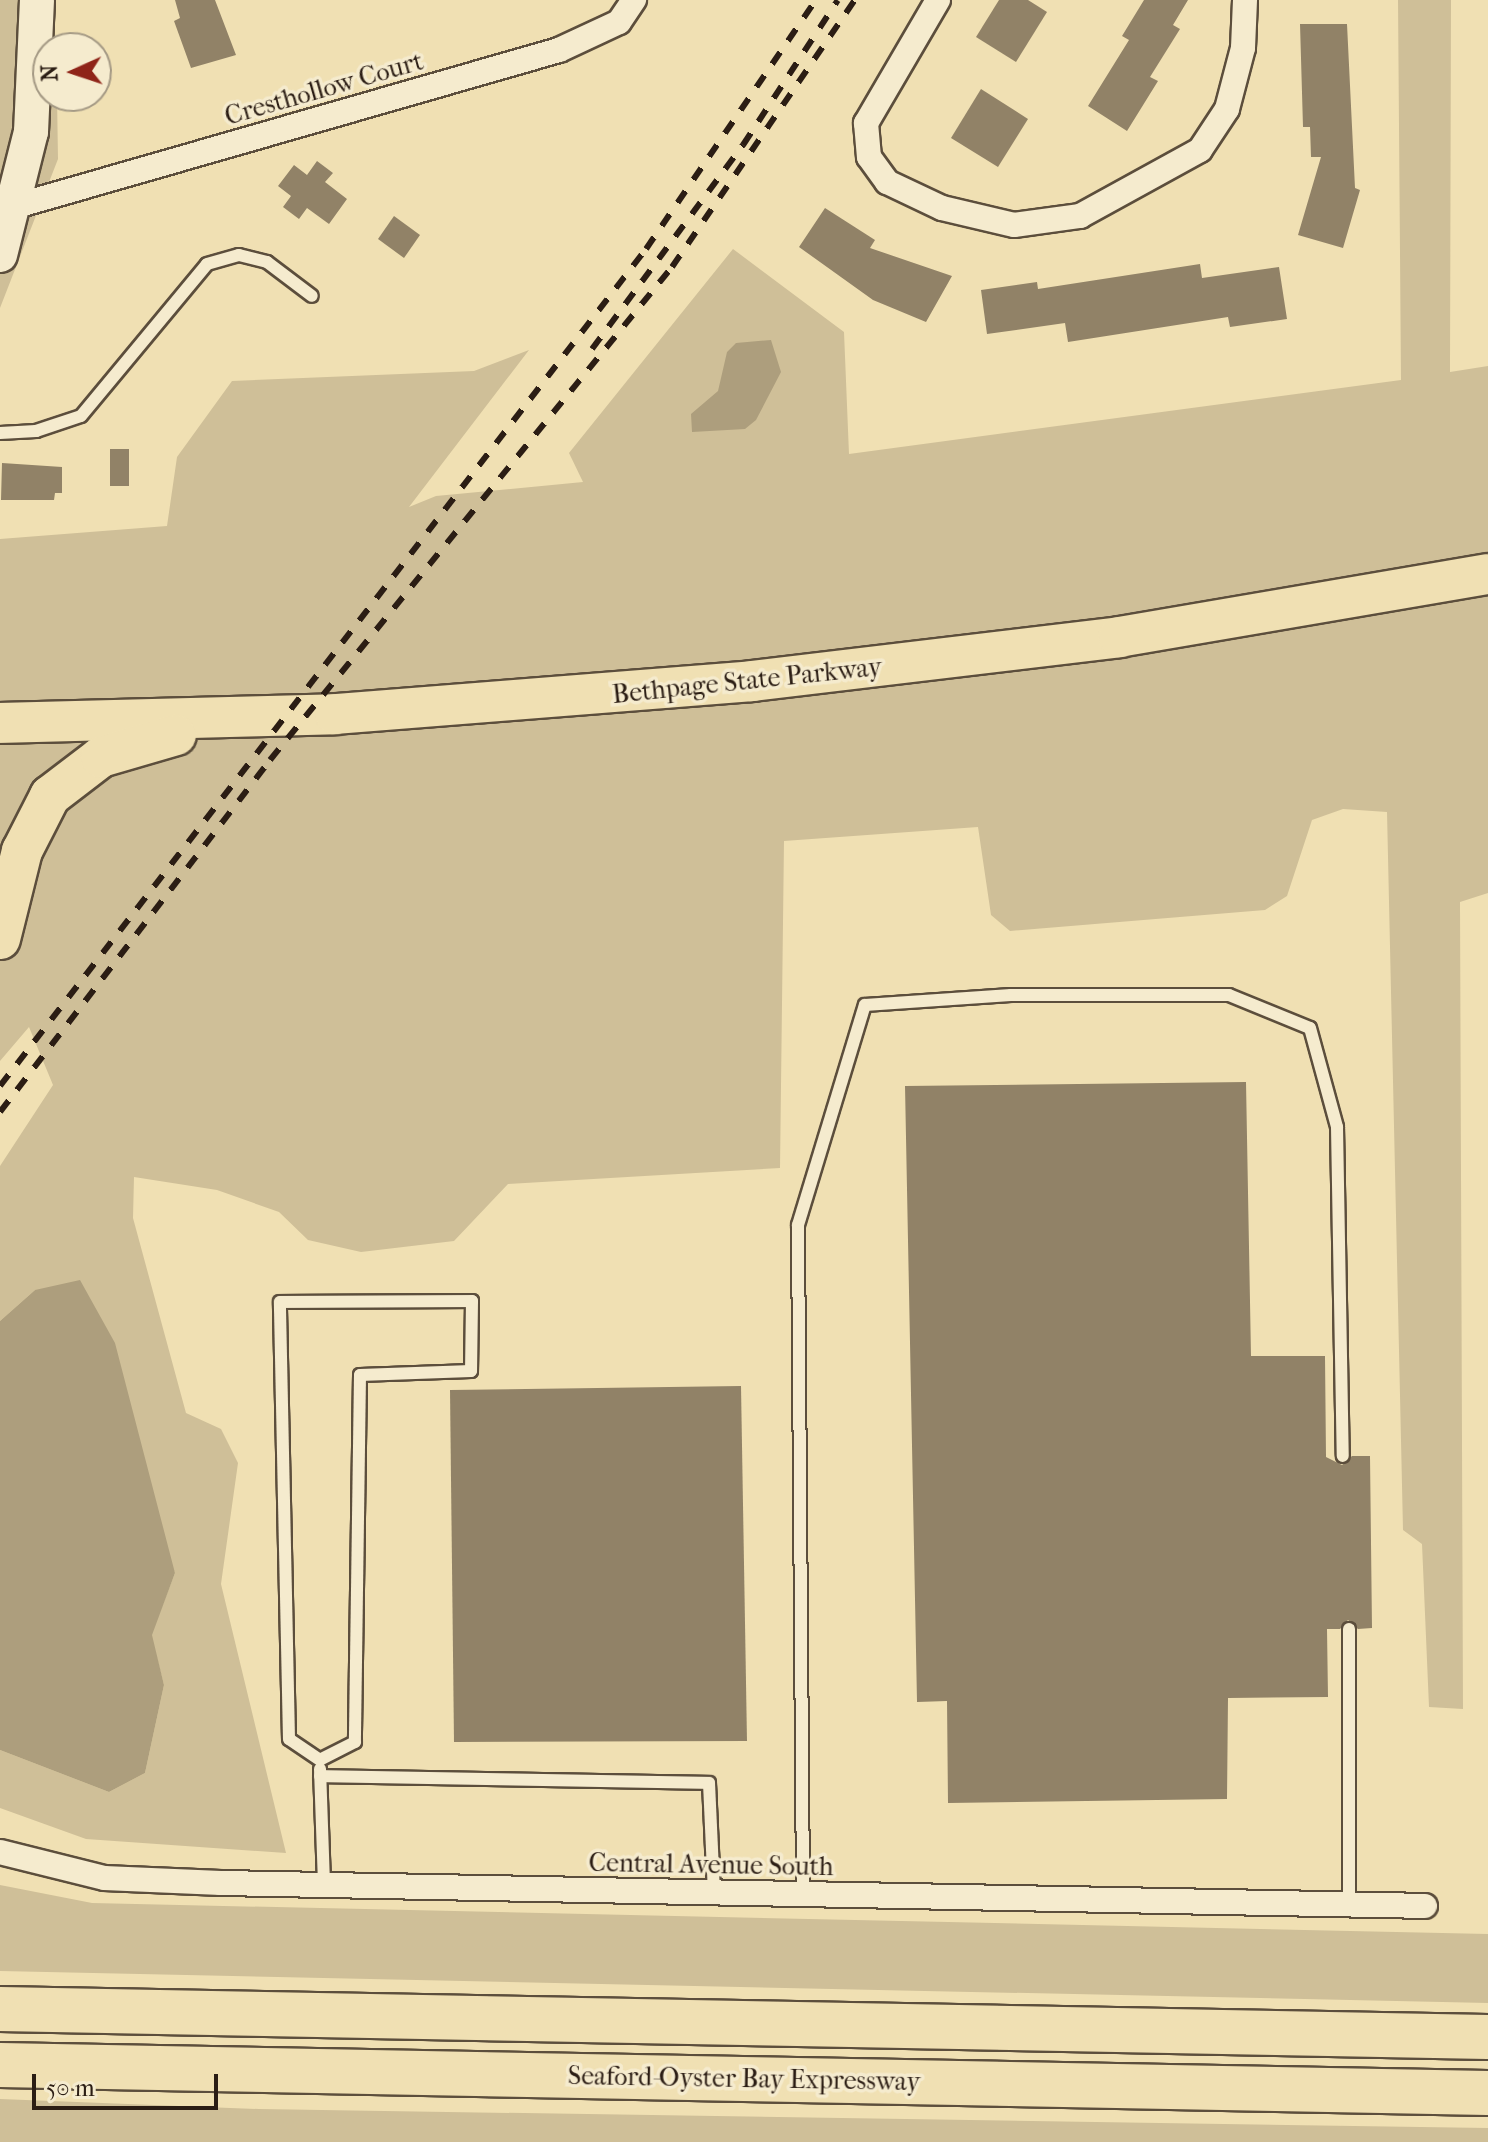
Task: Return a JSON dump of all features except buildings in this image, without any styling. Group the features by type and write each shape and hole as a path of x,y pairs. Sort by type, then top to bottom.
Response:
{"highway":[{"name":"Bethpage State Parkway","path":"0,723 250,716 558,699 947,661 1488,574"},
{"path":"2,931 29,832 65,781 124,748 250,716"},
{"path":"0,883 2,931"},
{"path":"0,2009 1488,2037"},
{"name":"Seaford-Oyster Bay Expressway","path":"0,2065 1488,2093"}],"main road":[{"path":"0,255 16,206 31,132 37,0"}],"street":[{"name":"Cresthollow Court","path":"16,206 559,50 619,22 634,0"},
{"path":"938,0 866,123 869,157 887,182 901,189 942,208 1014,225 1080,216 1200,150 1227,109 1243,48 1245,0"},
{"name":"Central Avenue South","path":"0,1852 104,1878 324,1886 1425,1906"}],"lane":[{"path":"0,433 36,431 81,416 207,264 239,255 267,262 312,296"},
{"path":"803,1895 798,1225 865,1005 1011,995 1229,995 1310,1028 1337,1127 1343,1456"},
{"path":"472,1301 471,1371 360,1375 355,1742 320,1760 289,1739 280,1302 472,1301"},
{"path":"1349,1629 1349,1906"},
{"path":"320,1760 324,1886"},
{"path":"320,1776 709,1783 714,1893"}],"shaded area":[{"path":"0,0 55,0 53,32 32,32 32,112 57,112 58,159 0,308"},
{"path":"1398,0 1451,0 1450,372 1488,366 1488,893 1460,902 1463,1709 1429,1707 1422,1544 1403,1530 1387,812 1343,809 1312,820 1287,896 1265,910 1010,931 991,915 978,827 784,841 780,1168 508,1184 454,1241 361,1252 308,1240 279,1212 217,1190 134,1177 133,1218 186,1413 221,1429 238,1463 221,1584 286,1853 86,1839 0,1808 0,1750 109,1792 145,1773 164,1685 151,1635 175,1573 35,1290 0,1321 0,1166 53,1085 29,1027 0,1061 0,539 167,526 177,457 232,381 474,371 529,350 409,507 436,496 583,482 569,453 733,249 844,332 849,454 1401,380"},
{"path":"771,340 781,372 756,420 745,429 692,432 691,414 718,391 727,352 736,343"},
{"path":"80,1280 115,1343 175,1573 152,1635 164,1685 145,1773 109,1792 0,1750 0,1321 35,1290"},
{"path":"0,1885 92,1903 1488,1934 1488,2003 0,1971"},
{"path":"0,2099 259,2109 1488,2128 1488,2142 0,2142"}],"railway":[{"path":"0,1086 646,249 816,0"},
{"path":"592,349 743,145 838,0"},
{"path":"0,1112 270,760 672,267 855,0"}]}
